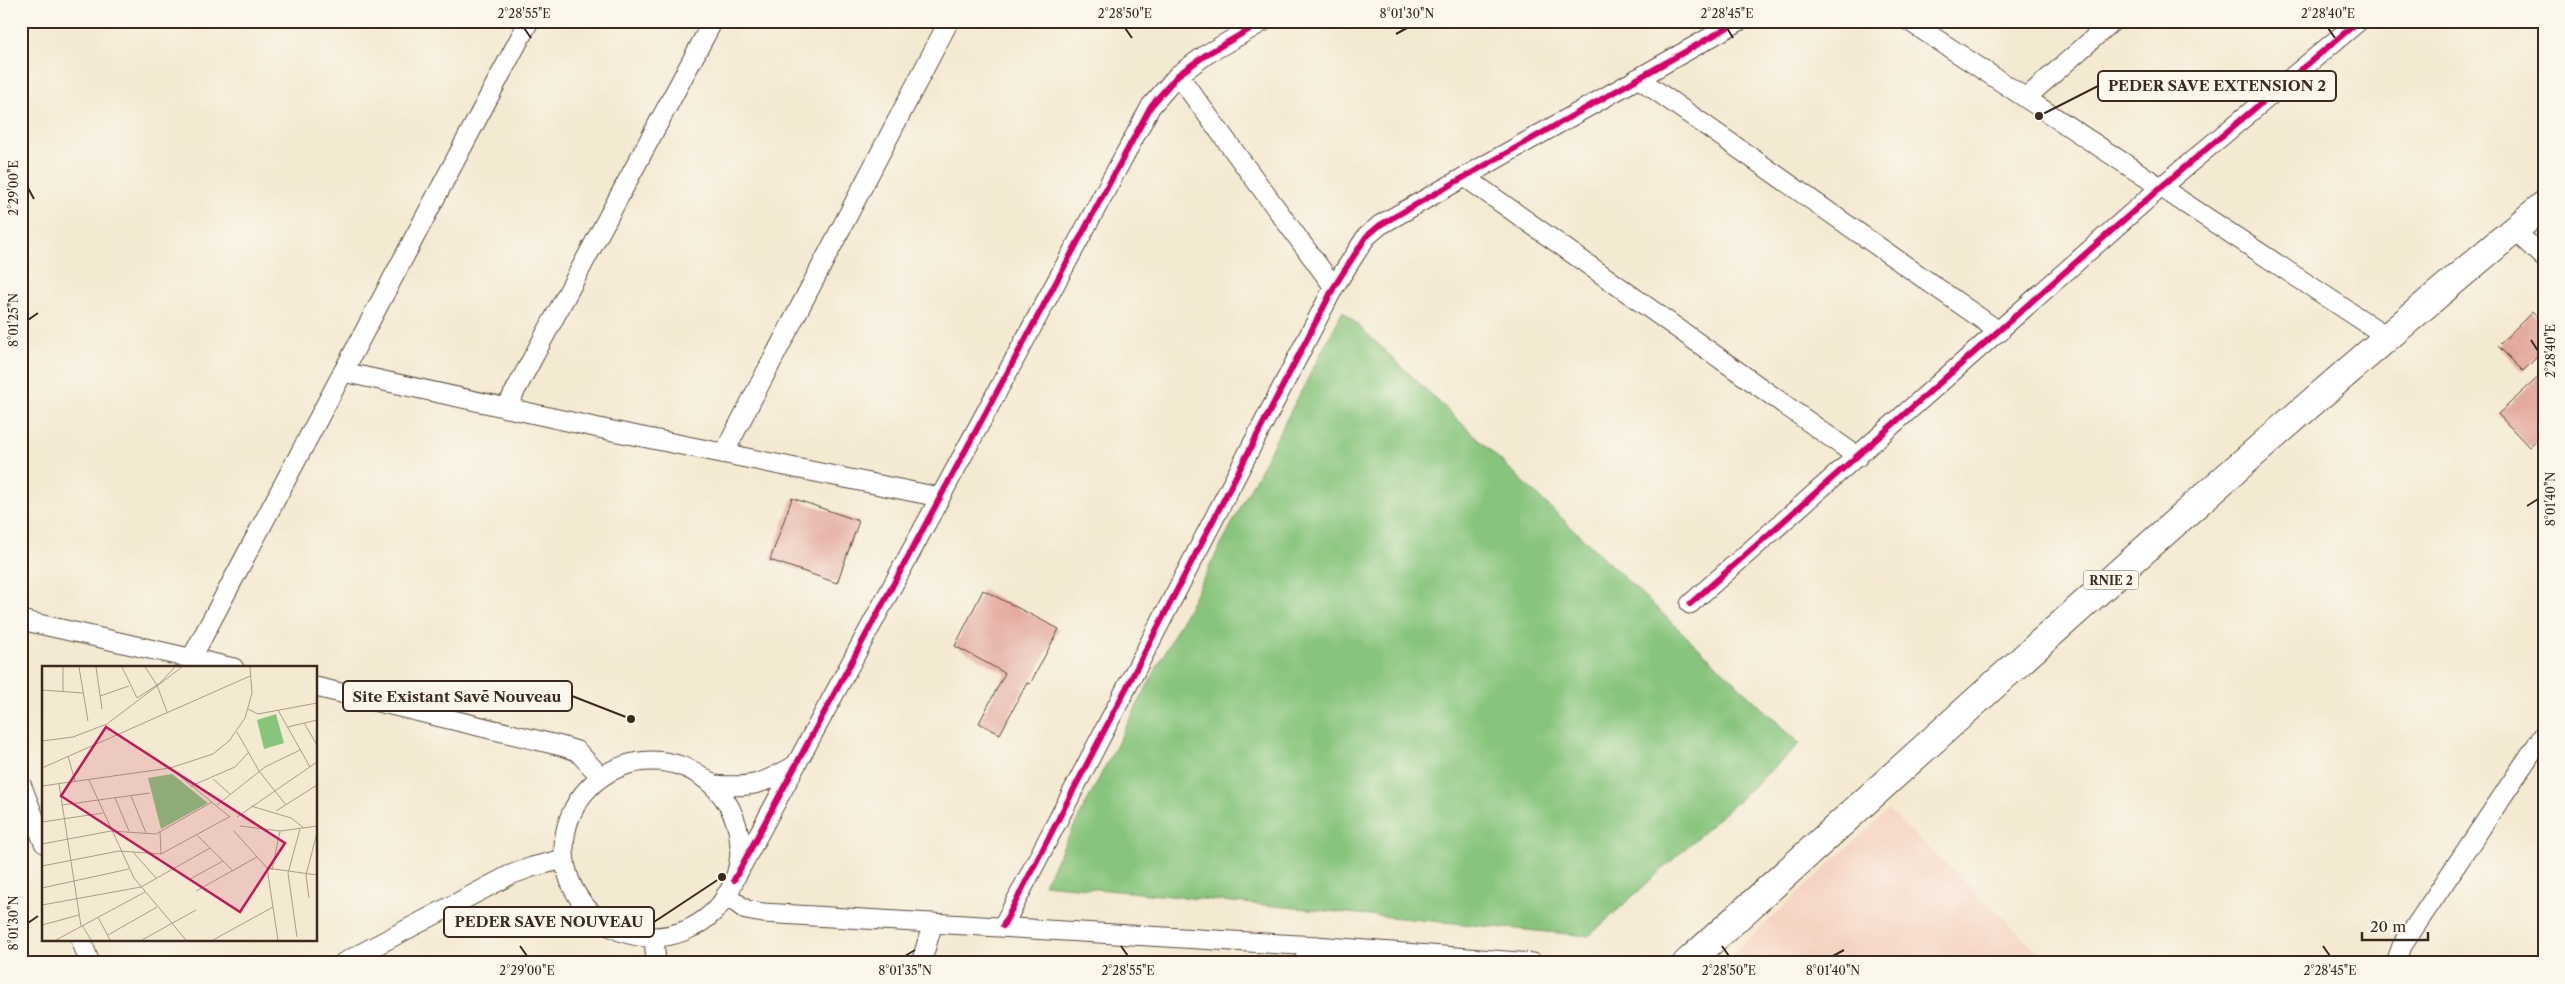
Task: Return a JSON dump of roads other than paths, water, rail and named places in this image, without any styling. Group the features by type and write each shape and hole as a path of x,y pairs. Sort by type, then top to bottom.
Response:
{"main road":[{"name":"RNIE 2","path":"1686,963 2211,489 2386,336 2544,205"}],"street":[{"path":"191,659 529,21"},
{"path":"506,408 713,21"},
{"path":"724,453 949,21"},
{"path":"1264,21 1207,54 1178,75 1151,106 730,887 703,920 671,934 637,936 620,931 591,913 571,885 564,859 565,834 569,817 577,802 601,777 616,768 650,760 684,766 713,784 728,805 738,829 740,846 730,887 746,910 763,913 1316,946 1533,963"},
{"path":"1003,926 1334,287 1366,237 1380,225 1739,21"},
{"path":"1909,21 2386,336"},
{"path":"2026,98 2113,21"},
{"path":"1690,604 2000,332 2161,187 2359,21"},
{"path":"1178,75 1334,287"},
{"path":"1638,78 2000,332"},
{"path":"1464,177 1858,457"},
{"path":"2514,230 2544,258"},
{"path":"343,372 506,408 939,497"},
{"path":"21,620 224,666"},
{"path":"318,687 577,751 601,777"},
{"path":"2396,963 2402,946 2544,734"},
{"path":"713,784 750,786 769,780 794,766"},
{"path":"21,784 42,838"},
{"path":"343,963 510,876 532,867 564,859"},
{"path":"920,963 933,923"},
{"path":"654,936 656,963"},
{"path":"82,942 90,963"},
{"path":"1302,963 1316,946"}],"place":[{"name":"PEDER SAVE EXTENSION 2","path":"2039,116"},
{"name":"Site Existant Savē Nouveau","path":"631,719"},
{"name":"PEDER SAVE NOUVEAU","path":"722,877"}]}
